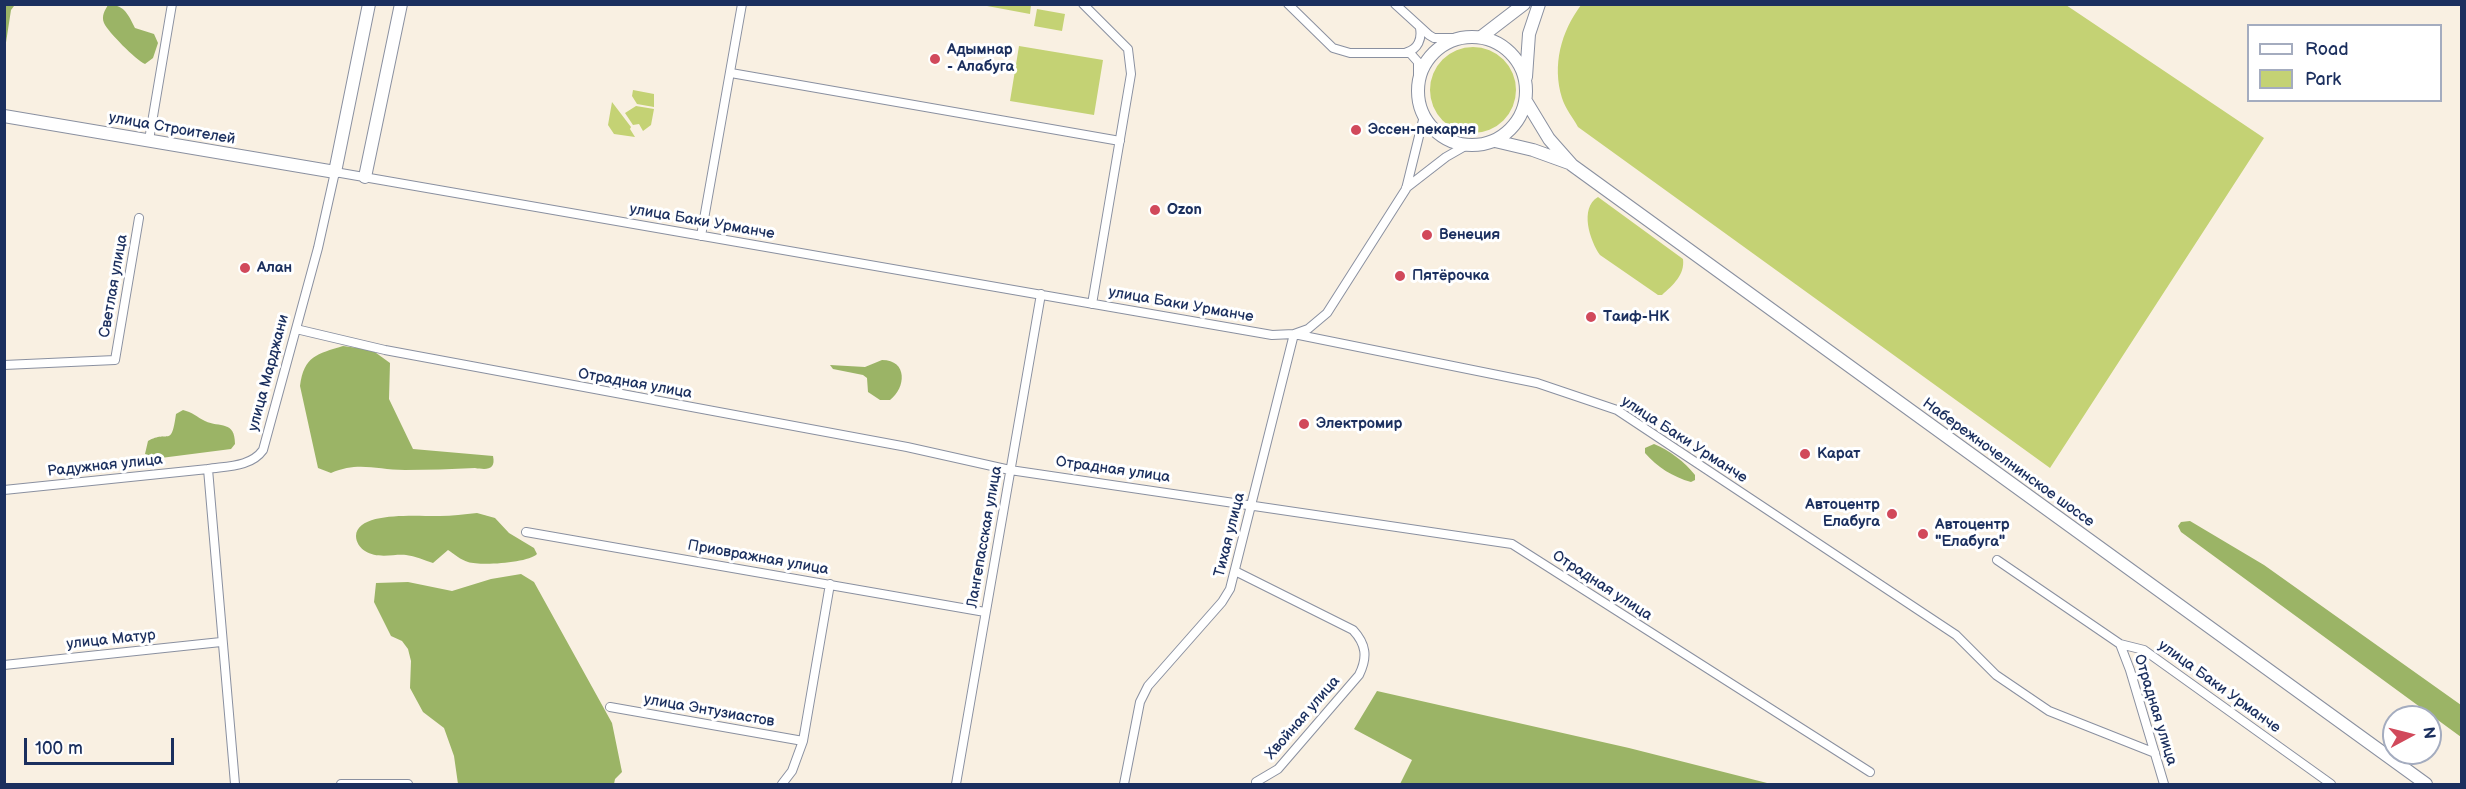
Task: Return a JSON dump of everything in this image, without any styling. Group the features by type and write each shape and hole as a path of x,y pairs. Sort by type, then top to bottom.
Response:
{"main road":[{"name":"улица Марджани","path":"335,172 369,4"},
{"path":"365,177 401,4"},
{"path":"1481,37 1524,4"},
{"path":"1526,82 1515,57 1500,45 1481,37 1460,38 1438,49 1430,57 1424,67 1418,90 1424,116 1442,136 1467,145 1494,141 1515,125 1526,100 1529,34 1539,4"},
{"name":"Набережночелнинское шоссе","path":"1526,100 1549,139 1572,165 2426,784"},
{"name":"улица Строителей","path":"4,116 335,172"},
{"name":"Набережночелнинское шоссе","path":"1494,141 1533,150 1572,165"}],"street":[{"path":"149,140 172,4"},
{"path":"701,236 742,4"},
{"path":"1083,4 1128,49 1131,74 1092,304"},
{"path":"1288,4 1334,48 1350,53 1413,50 1419,40 1420,28"},
{"path":"1395,4 1434,38 1460,38"},
{"path":"1407,52 1418,62 1418,90"},
{"path":"731,73 1120,141"},
{"path":"1294,334 1308,329 1327,313 1406,189 1424,116"},
{"path":"1406,189 1446,157 1467,145"},
{"name":"улица Баки Урманче","path":"335,172 1272,335 1294,334 1537,383 1617,410 1956,635 1996,675 2049,711 2155,753"},
{"name":"улица Марджани","path":"208,469 248,462 255,459 263,450 335,172"},
{"name":"Светлая улица","path":"4,365 115,360 140,218"},
{"name":"Лангепасская улица","path":"956,784 1041,294"},
{"name":"Отрадная улица","path":"296,329 385,350 907,447 1010,470 1512,544 1870,772"},
{"name":"Тихая улица","path":"1124,784 1140,702 1148,687 1222,602 1230,589 1294,334"},
{"path":"208,469 221,642 235,784"},
{"name":"Радужная улица","path":"4,490 208,469"},
{"name":"Приовражная улица","path":"526,532 985,612"},
{"name":"улица Баки Урманче","path":"1997,560 2120,644 2144,650 2331,784"},
{"name":"Хвойная улица","path":"1235,571 1353,630 1364,647 1364,665 1359,675 1278,769 1256,782"},
{"path":"782,784 792,771 803,741 830,584"},
{"name":"улица Матур","path":"4,665 221,642"},
{"name":"Отрадная улица","path":"2120,644 2164,784"},
{"name":"улица Энтузиастов","path":"610,707 803,741"},
{"path":"341,784 408,784"}],"green space":[{"path":"5,4 26,5 14,6 11,10 5,49"},
{"path":"988,4 1031,4 1030,14 987,6"},
{"path":"108,5 122,8 135,28 154,34 158,43 153,58 145,64 116,39 104,23 104,13"},
{"path":"1581,5 2066,5 2264,138 2050,468 1578,127 1563,102 1559,86 1558,61 1568,26"},
{"path":"1037,9 1065,14 1062,31 1034,26"},
{"path":"1019,46 1103,60 1094,115 1010,101"},
{"path":"1473,47 1497,54 1509,66 1516,90 1509,114 1497,126 1473,133 1449,126 1437,114 1430,90 1437,66 1449,54"},
{"path":"633,90 654,94 654,107 637,104 632,96"},
{"path":"612,102 631,127 635,137 614,134 608,125"},
{"path":"636,106 654,109 651,125 643,131 639,124 633,125 625,113"},
{"path":"1598,197 1683,259 1680,275 1662,295 1658,295 1600,255 1588,225 1589,209"},
{"path":"343,346 372,350 390,363 389,399 413,449 493,456 492,466 483,469 405,470 350,467 331,473 318,468 300,386 302,376 313,358"},
{"path":"882,360 896,365 902,376 899,389 890,400 880,400 868,392 867,378 863,375 833,369 830,365 865,367"},
{"path":"183,410 205,421 226,426 232,431 235,444 231,449 153,459 145,454 148,441 170,435 176,414"},
{"path":"1654,444 1682,461 1695,475 1695,480 1691,482 1678,477 1655,463 1645,453 1645,448"},
{"path":"477,513 495,518 509,533 534,548 537,554 515,562 483,564 465,561 448,550 433,563 409,556 380,556 370,553 360,547 356,538 359,528 367,522 379,519"},
{"path":"2190,521 2264,565 2461,705 2461,737 2442,723 2442,705 2417,705 2181,532 2178,526 2181,522"},
{"path":"521,574 534,582 612,723 622,772 615,779 614,784 458,784 454,756 444,728 423,712 410,688 411,661 408,649 402,641 391,636 374,602 376,583 408,582 452,591 491,579"},
{"path":"1377,691 1629,748 1771,784 1400,784 1412,760 1354,729"}],"place":[{"name":"Адымнар - Алабуга","path":"935,59"},
{"name":"Эссен-пекарня","path":"1356,130"},
{"name":"Ozon","path":"1155,210"},
{"name":"Венеция","path":"1427,235"},
{"name":"Алан","path":"245,268"},
{"name":"Пятёрочка","path":"1400,276"},
{"name":"Таиф-НК","path":"1591,317"},
{"name":"Электромир","path":"1304,424"},
{"name":"Карат","path":"1805,454"},
{"name":"Автоцентр Елабуга","path":"1892,514"},
{"name":"Автоцентр \"Елабуга\"","path":"1923,534"}]}
